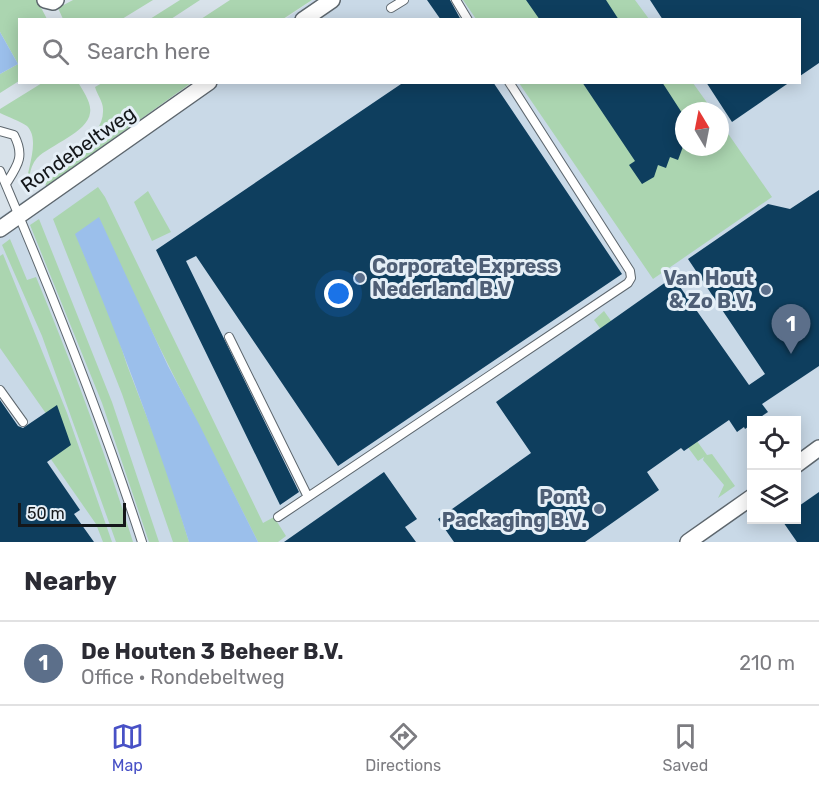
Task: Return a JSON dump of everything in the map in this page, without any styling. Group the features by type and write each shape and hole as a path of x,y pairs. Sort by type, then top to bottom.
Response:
{"street":[{"path":"45,0 56,0"},
{"path":"306,18 332,0"},
{"name":"Rondebeltweg","path":"0,229 206,84"},
{"path":"801,461 819,448"},
{"path":"688,542 747,501"}],"lane":[{"path":"392,8 404,0"},
{"path":"456,0 467,18"},
{"path":"278,517 628,284 631,278 627,266 510,84"},
{"path":"0,131 14,135 19,145 18,165 6,184"},
{"path":"0,171 91,394 142,542"},
{"path":"230,337 308,497"},
{"path":"0,390 23,422"}],"shaded area":[{"path":"313,0 819,0 819,542 0,542 0,217 193,84 801,84 801,18 286,18"}],"green space":[{"path":"0,0 37,0 46,18 18,18 18,64 0,32"},
{"path":"73,0 153,0 124,18 63,18 58,8"},
{"path":"180,0 200,0 173,18 152,18"},
{"path":"230,0 312,0 285,18 203,18"},
{"path":"463,0 635,0 648,18 475,18"},
{"path":"18,64 18,82 0,93 0,74"},
{"path":"40,84 79,84 90,105 90,113 88,120 76,132 37,158 31,171 26,193 33,149 31,132 24,124 0,113 0,109"},
{"path":"100,84 190,84 46,187 44,173 60,158 89,138 97,130 102,120 102,104 95,87"},
{"path":"520,84 694,84 707,102 675,102 675,156 729,156 729,135 772,197 653,279"},
{"path":"98,187 105,197 263,523 274,517 286,536 278,542 258,542 156,340 99,218 81,247 115,328 165,464 189,542 173,542 122,394 53,219"},
{"path":"148,191 171,232 152,241 134,202"},
{"path":"39,219 112,402 159,542 149,542 102,403 30,225"},
{"path":"10,239 27,280 36,277 75,375 133,542 116,542 42,336 2,245"},
{"path":"3,254 67,413 112,542 103,542 96,524 48,455 66,442 0,348 0,256"},
{"path":"604,311 707,455 712,454 735,486 718,498 724,485 703,460 704,457 698,461 594,320"}],"water":[{"path":"0,32 18,64 0,74"},
{"path":"99,217 168,366 258,542 189,542 136,386 75,234"}],"building":[{"path":"427,0 450,0 460,18 440,18"},
{"path":"526,0 606,0 618,18 539,18"},
{"path":"650,0 819,0 819,63 801,75 801,18 662,18"},
{"path":"401,84 494,84 622,274 338,466 196,256 186,261 299,492 280,505 156,250"},
{"path":"583,84 663,84 675,102 675,156 680,156 678,160 670,157 666,168 658,165 654,177 642,184 629,165 635,161"},
{"path":"707,84 787,84 732,122 729,117 729,102 719,102"},
{"path":"819,190 819,366 762,404 768,412 762,416 747,416 745,429 744,427 737,432 729,420 684,451 681,448 647,472 659,490 585,542 454,542 438,519 531,453 496,402 673,277 749,385 765,374 688,259 768,204 790,209"},
{"path":"0,400 18,426 23,428 57,405 71,445 47,462 80,510 74,514 94,542 0,542"},
{"path":"384,472 417,519 405,527 416,542 284,542"},
{"path":"819,492 819,542 797,542 784,524 801,524 801,505"}],"place":[{"name":"Corporate Express Nederland B.V","path":"360,278"},
{"name":"Van Hout & Zo B.V.","path":"766,290"},
{"name":"De Houten 3 Beheer B.V.","path":"791,354"},
{"name":"Pont Packaging B.V.","path":"599,509"}]}
